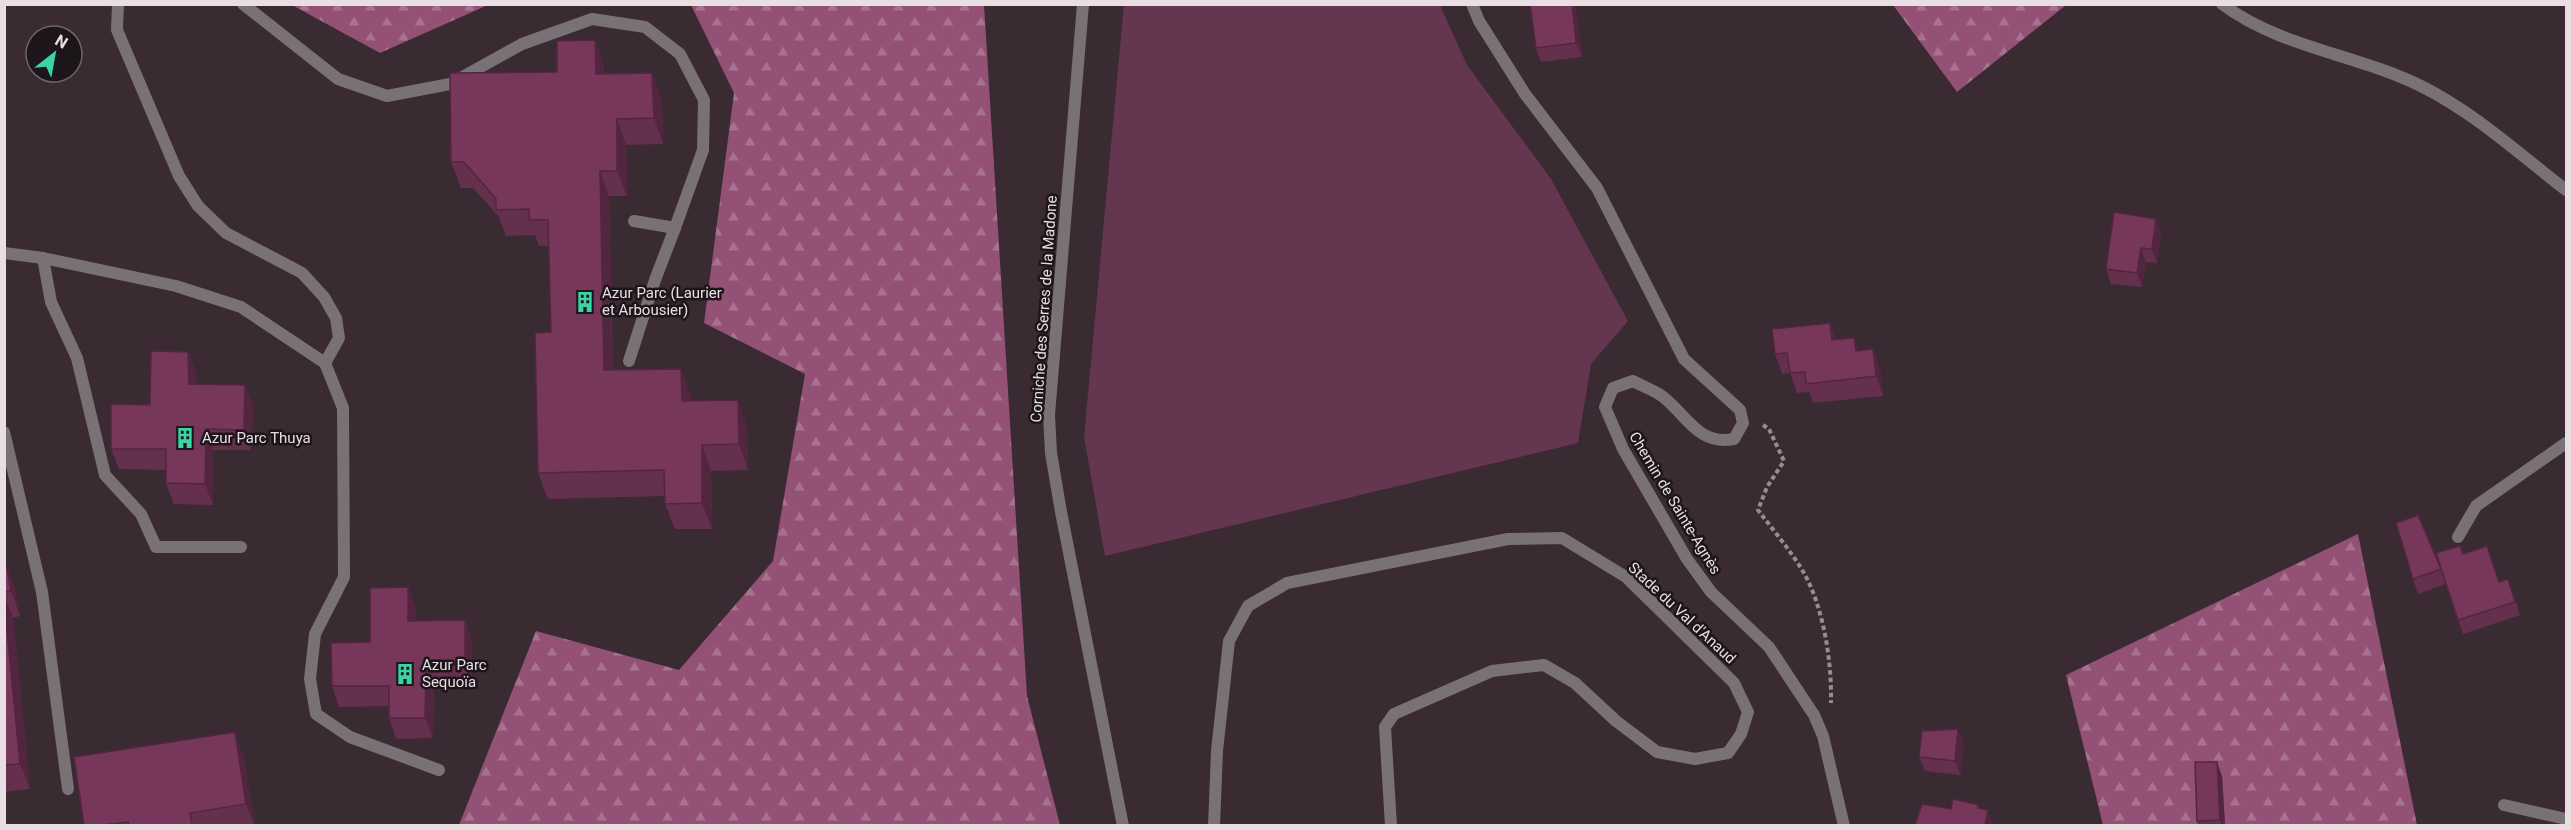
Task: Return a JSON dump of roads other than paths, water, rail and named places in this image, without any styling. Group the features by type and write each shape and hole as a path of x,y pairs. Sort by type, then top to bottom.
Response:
{"street":[{"path":"118,4 117,30 179,176 198,206 226,233 302,273 324,297 336,318 339,338 326,363"},
{"path":"243,4 338,79 387,96 450,84 522,44 592,19 645,27 680,54 704,100 703,150 655,280 629,361"},
{"name":"Corniche des Serres de la Madone","path":"1083,4 1049,424 1051,453 1061,512 1123,825"},
{"name":"Chemin de Sainte-Agnès","path":"1472,4 1479,21 1524,94 1597,188 1684,359 1740,410 1743,423 1734,439 1720,442 1698,431 1661,396 1632,381 1613,388 1605,407 1623,449 1687,559 1711,592 1769,647 1814,715 1823,736 1844,825"},
{"path":"2222,4 2286,40 2358,60 2422,87 2502,137 2566,190"},
{"path":"634,221 675,228"},
{"path":"4,253 43,258 176,286 241,307 326,363 343,408 345,577 315,634 310,679 316,714 350,736 439,770"},
{"path":"43,258 51,302 77,358 105,475 141,514 156,547 241,547"},
{"path":"4,432 42,592 68,789"},
{"path":"2458,537 2476,506 2566,443"},
{"name":"Stade du Val d'Anaud","path":"1214,825 1217,751 1229,641 1248,606 1287,583 1508,539 1562,537 1626,577 1734,683 1748,712 1741,734 1728,753 1695,759 1657,752 1616,721 1575,682 1544,665 1492,672 1394,714 1385,727 1391,825"},
{"path":"2504,805 2566,819"}],"place":[{"name":"Azur Parc (Laurier et Arbousier)","path":"585,302"},
{"name":"Azur Parc Thuya","path":"185,438"},
{"name":"Azur Parc Sequoïa","path":"405,674"}]}
